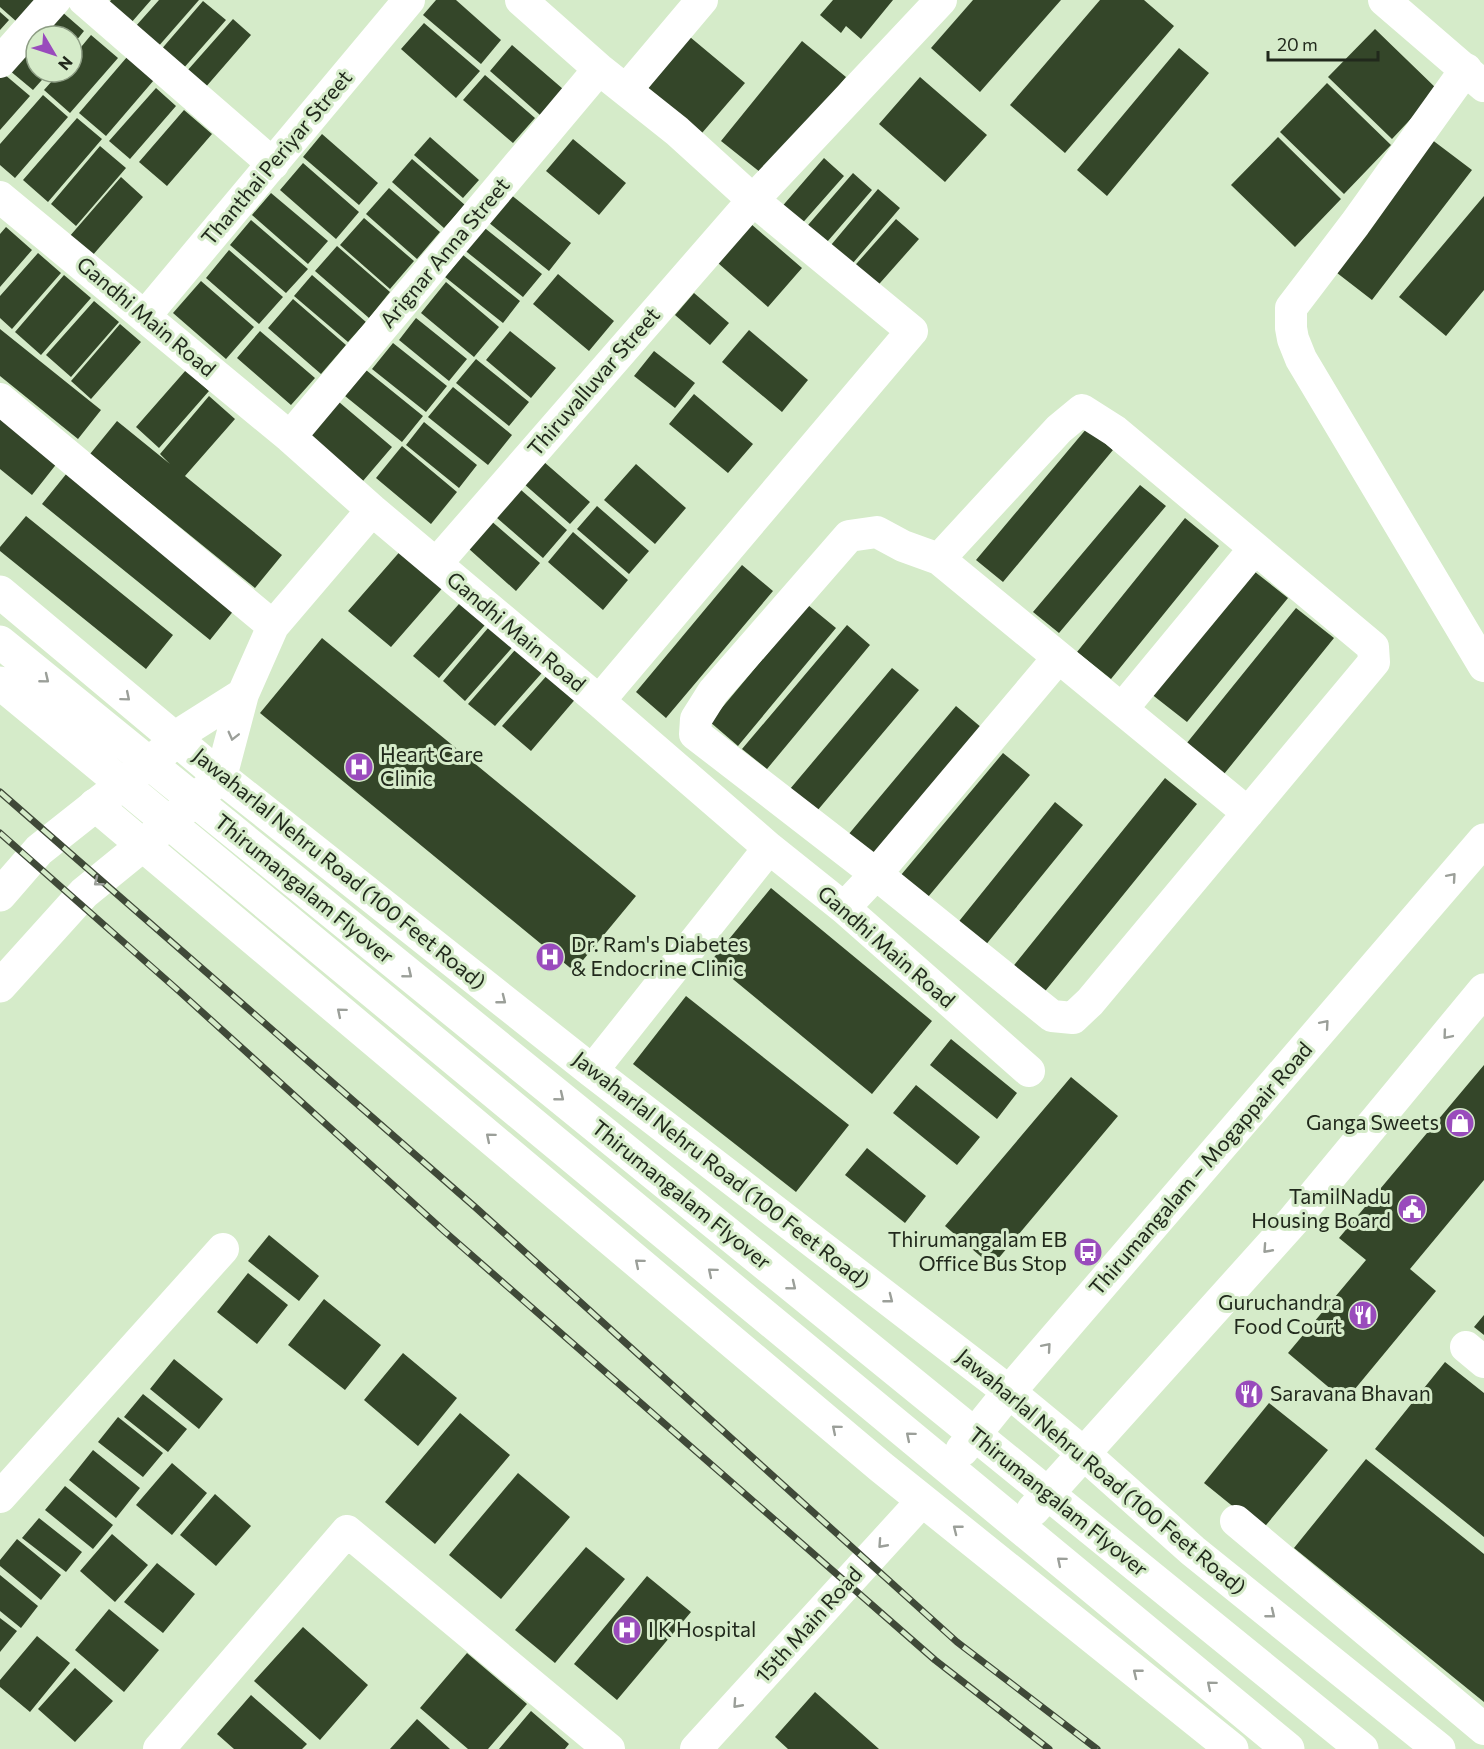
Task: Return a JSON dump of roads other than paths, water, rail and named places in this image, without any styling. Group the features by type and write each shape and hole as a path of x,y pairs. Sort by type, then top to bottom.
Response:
{"main road":[{"name":"Jawaharlal Nehru Road (100 Feet Road)","path":"0,592 221,777 592,1071 1009,1392 1083,1453 1193,1551 1439,1749"},
{"name":"Thirumangalam Flyover","path":"0,642 1362,1749"},
{"name":"Thirumangalam Flyover","path":"0,682 1288,1749"},
{"path":"0,895 39,850 178,740"},
{"path":"0,986 84,892 143,845 221,777"},
{"path":"94,805 922,1501 1224,1743 1301,1638"},
{"name":"Thirumangalam – Mogappair Road","path":"922,1501 1009,1392 1484,840"},
{"path":"993,1557 1083,1453 1293,1221 1484,990"}],"street":[{"path":"0,62 55,0"},
{"path":"84,0 273,164"},
{"name":"Thanthai Periyar Street","path":"145,316 410,0"},
{"path":"521,0 599,69 677,132 753,200 912,331 599,701"},
{"path":"626,90 702,0"},
{"name":"Thiruvalluvar Street","path":"435,564 753,200 941,0"},
{"path":"1384,0 1475,78 1362,214 1291,308 1291,328 1301,359 1484,666"},
{"name":"Arignar Anna Street","path":"290,437 599,69"},
{"name":"Gandhi Main Road","path":"0,197 290,437 435,564 599,701 769,848 843,908 1029,1071"},
{"path":"0,399 273,626"},
{"path":"939,560 1059,429 1082,410 1115,431 1373,647 1374,662 1248,813 1090,1002 1073,1018 1052,1016 876,874 695,734 696,719 713,692 849,536 877,532 903,546 939,560 1248,813"},
{"path":"221,777 243,694 273,626 372,510"},
{"path":"1122,709 1255,548"},
{"path":"843,908 876,874 1058,658"},
{"path":"178,740 186,730 243,694"},
{"path":"592,1071 769,848"},
{"path":"0,1497 223,1249"},
{"name":"15th Main Road","path":"696,1749 922,1501"},
{"path":"1236,1521 1484,1729"},
{"path":"159,1749 347,1531 609,1749"}],"railway":[{"path":"0,792 475,1207 957,1642 1097,1749"},
{"path":"0,833 444,1231 935,1660 1049,1749"}],"place":[{"name":"Heart Care Clinic","path":"359,767"},
{"name":"Dr. Ram's Diabetes & Endocrine Clinic","path":"550,957"},
{"name":"Ganga Sweets","path":"1460,1123"},
{"name":"TamilNadu Housing Board","path":"1412,1209"},
{"name":"Thirumangalam EB Office Bus Stop","path":"1088,1252"},
{"name":"Guruchandra Food Court","path":"1363,1315"},
{"name":"Saravana Bhavan","path":"1249,1394"},
{"name":"I K Hospital","path":"627,1630"}]}
